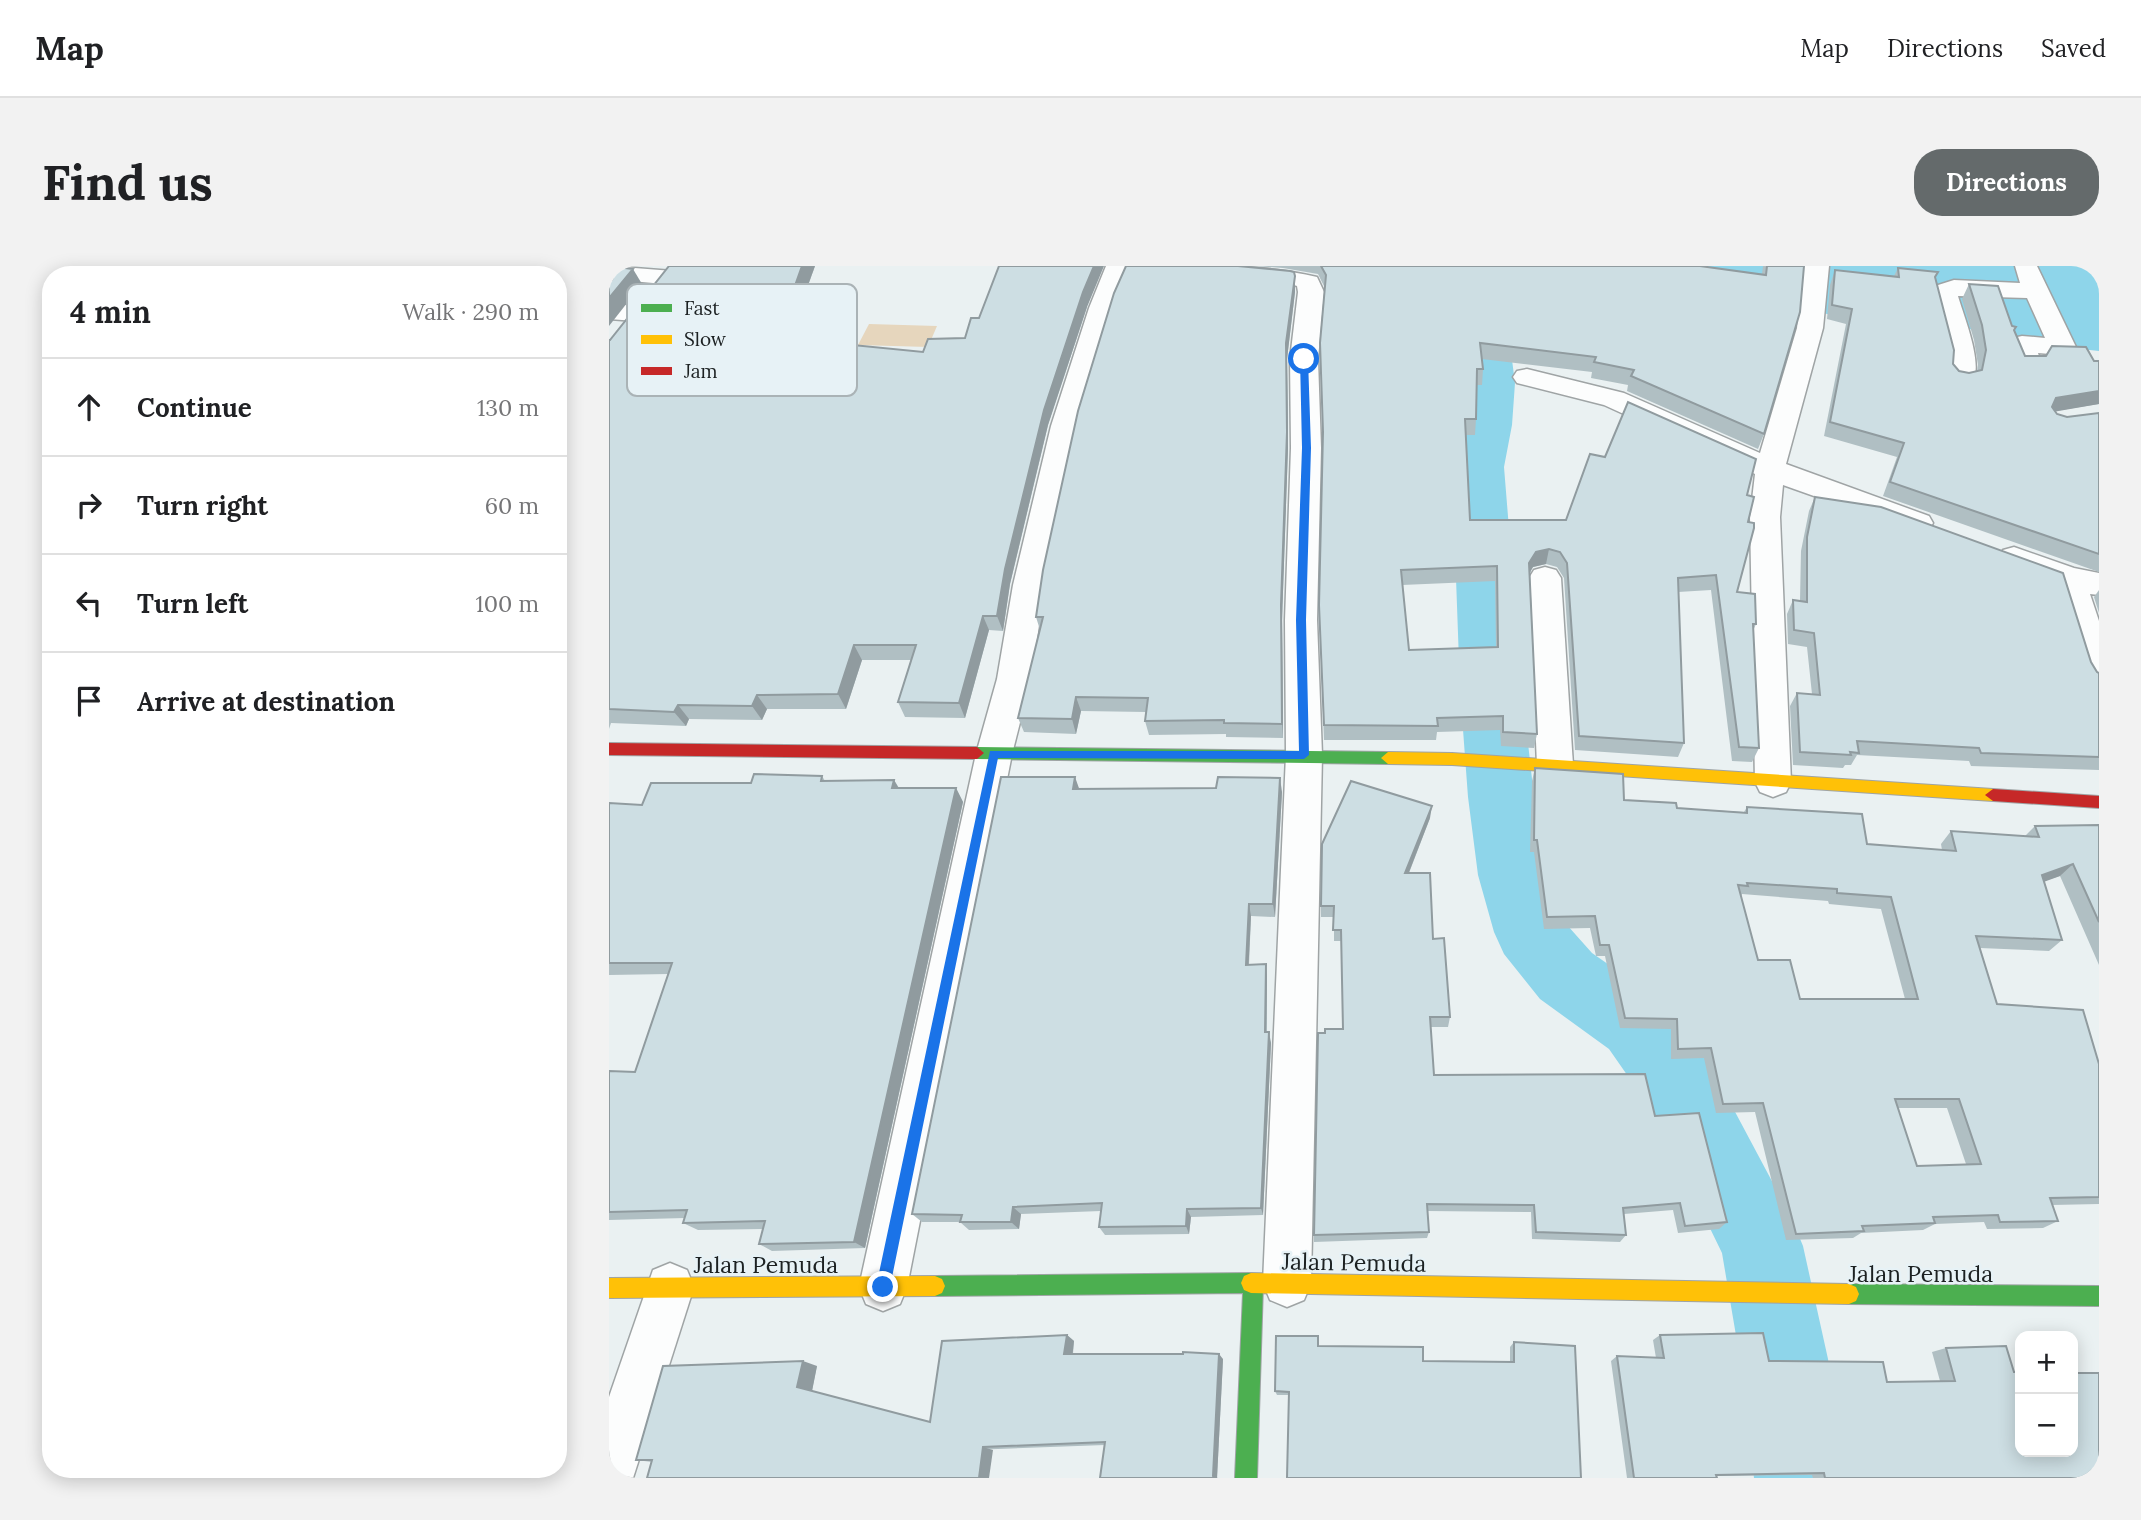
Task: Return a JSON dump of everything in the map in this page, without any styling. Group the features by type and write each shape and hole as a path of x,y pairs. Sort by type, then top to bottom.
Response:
{"main road":[{"path":"609,749 1304,755 1452,759 2099,802"},
{"path":"1246,1478 1270,1284"},
{"name":"Jalan Pemuda","path":"609,1287 1270,1284 1872,1296 2099,1296"}],"street":[{"path":"883,1287 993,754 1014,679 1028,585 1062,440 1102,308 1119,266"},
{"path":"1188,266 1296,277 1308,282 1311,292 1304,359 1306,448 1301,620 1304,755 1270,1284"},
{"path":"1773,782 1765,517 1770,469 1810,328 1816,266"},
{"path":"1940,266 1954,288"},
{"path":"2025,266 2063,346 2022,344 2027,362"},
{"path":"609,271 668,271"},
{"path":"1962,377 1963,364 1944,291 1954,288 2038,291"},
{"path":"609,311 627,312"},
{"path":"616,338 627,324"},
{"path":"1527,377 1614,399 1770,469 1948,533"},
{"path":"1985,547 2084,581 2099,674"},
{"path":"1545,578 1545,764"},
{"path":"609,1473 670,1287"}],"shaded area":[{"path":"869,324 937,326 928,347 858,345"}],"water":[{"path":"1672,266 2090,266 2099,282 2099,351 2025,343 1962,327 1827,314"}],"building":[{"path":"609,266 633,269 609,298"},
{"path":"669,266 802,266 796,284 655,284"},
{"path":"999,266 1094,266 1044,410 1005,569 997,616 983,616 959,703 898,702 916,645 854,645 838,694 757,695 752,706 678,705 674,712 609,709 610,340 627,319 627,396 857,396 857,345 923,352 928,339 965,338 971,318 979,318"},
{"path":"1126,266 1238,266 1294,272 1286,343 1287,432 1281,605 1282,724 1224,723 1224,720 1145,721 1148,698 1076,697 1072,719 1018,718 1043,617 1036,617 1043,570 1078,411 1114,293"},
{"path":"1321,266 1700,266 1766,275 1767,266 1804,266 1800,312 1764,434 1631,376 1634,370 1594,362 1596,357 1480,343 1483,369 1477,369 1476,419 1465,419 1470,520 1566,520 1590,454 1605,457 1628,402 1756,459 1747,495 1754,497 1748,522 1754,523 1754,528 1737,592 1755,594 1756,624 1753,624 1759,748 1739,747 1716,575 1678,578 1684,743 1579,736 1567,563 1560,552 1549,549 1536,552 1529,563 1537,734 1503,732 1503,716 1437,718 1438,726 1324,725 1319,605 1323,432 1320,343 1326,275","holes":["1497,566 1498,647 1409,650 1401,570"]},
{"path":"1898,268 1938,272 1935,277 1954,350 1953,364 1959,371 1969,373 1982,370 1986,350 1982,325 1969,284 1998,286 2025,356 2046,356 2052,346 2086,347 2094,361 2099,361 2099,391 2056,398 2052,407 2057,414 2067,417 2099,413 2099,554 1890,482 1904,443 1830,422 1852,309 1832,305 1835,270 1899,277"},
{"path":"1815,497 1881,507 2063,573 2091,662 2099,673 2099,757 1981,753 1979,748 1857,741 1859,753 1850,752 1851,755 1800,752 1797,693 1820,695 1814,633 1794,630 1793,600 1807,602 1807,537"},
{"path":"1535,768 1623,774 1624,800 1676,803 1677,808 1747,813 1747,807 1862,814 1867,844 1956,851 1951,831 2039,837 2035,826 2099,825 2099,922 2073,864 2042,875 2062,940 1976,936 1997,1004 2083,1010 2099,1064 2099,1197 2050,1198 2058,1221 2000,1222 1998,1215 1933,1217 1935,1223 1862,1226 1864,1231 1796,1234 1763,1103 1723,1104 1711,1048 1678,1049 1677,1019 1625,1018 1609,945 1600,945 1595,916 1547,917 1537,840 1534,840","holes":["1747,883 1837,889 1837,893 1891,897 1918,999 1800,999 1790,960 1758,960 1738,885 1748,886","1895,1099 1959,1099 1981,1164 1917,1166"]},
{"path":"754,774 822,776 821,781 894,780 892,788 956,788 854,1242 759,1244 765,1221 683,1223 687,1210 609,1212 609,1071 635,1072 672,963 609,963 609,803 642,805 651,783 751,783"},
{"path":"1001,777 1075,777 1073,789 1216,788 1218,777 1280,778 1273,904 1249,904 1246,965 1266,964 1265,1032 1269,1032 1261,1208 1187,1209 1186,1226 1099,1227 1102,1203 1013,1207 1011,1222 960,1222 962,1215 912,1214"},
{"path":"1351,781 1432,806 1405,873 1430,873 1433,939 1444,938 1450,1017 1430,1017 1434,1075 1645,1074 1655,1116 1699,1113 1727,1222 1685,1226 1680,1203 1623,1208 1626,1235 1536,1232 1534,1205 1427,1204 1429,1232 1314,1235 1318,1033 1325,1033 1325,1029 1343,1029 1341,930 1333,930 1334,906 1321,906 1322,844"},
{"path":"1763,1333 1769,1361 1883,1362 1887,1382 1955,1381 1946,1348 2006,1346 2015,1372 2015,1457 2078,1457 2078,1373 2099,1373 2099,1478 1825,1478 1824,1473 1716,1475 1717,1478 1634,1478 1617,1356 1664,1358 1660,1335"},
{"path":"1067,1335 1064,1354 1219,1354 1213,1476 1216,1478 1100,1478 1105,1442 983,1447 979,1478 647,1478 652,1460 636,1460 663,1366 803,1361 797,1387 930,1422 942,1341"},
{"path":"1276,1336 1318,1336 1318,1346 1423,1347 1423,1361 1514,1362 1514,1342 1575,1346 1581,1478 1287,1478 1289,1392 1275,1391"}],"waterway":[{"path":"1480,266 1479,282 1490,383 1487,425 1478,467 1491,689 1501,797 1512,875 1529,932 1566,976 1635,1025 1682,1089 1762,1246 1784,1359 1800,1478"}],"traffic: fast":[{"path":"977,753 1388,758"},
{"path":"935,1286 1251,1283"},
{"path":"1246,1478 1253,1285"},
{"path":"1849,1294 2099,1296"}],"traffic: slow":[{"path":"1388,758 1452,759 1993,795"},
{"path":"1251,1283 1849,1294"},
{"path":"609,1288 935,1286"}],"traffic: jam":[{"path":"609,749 977,753"},
{"path":"1993,795 2099,802"}],"route":[{"path":"883,1287 993,754 1304,755 1301,620 1306,448 1304,359"}]}
